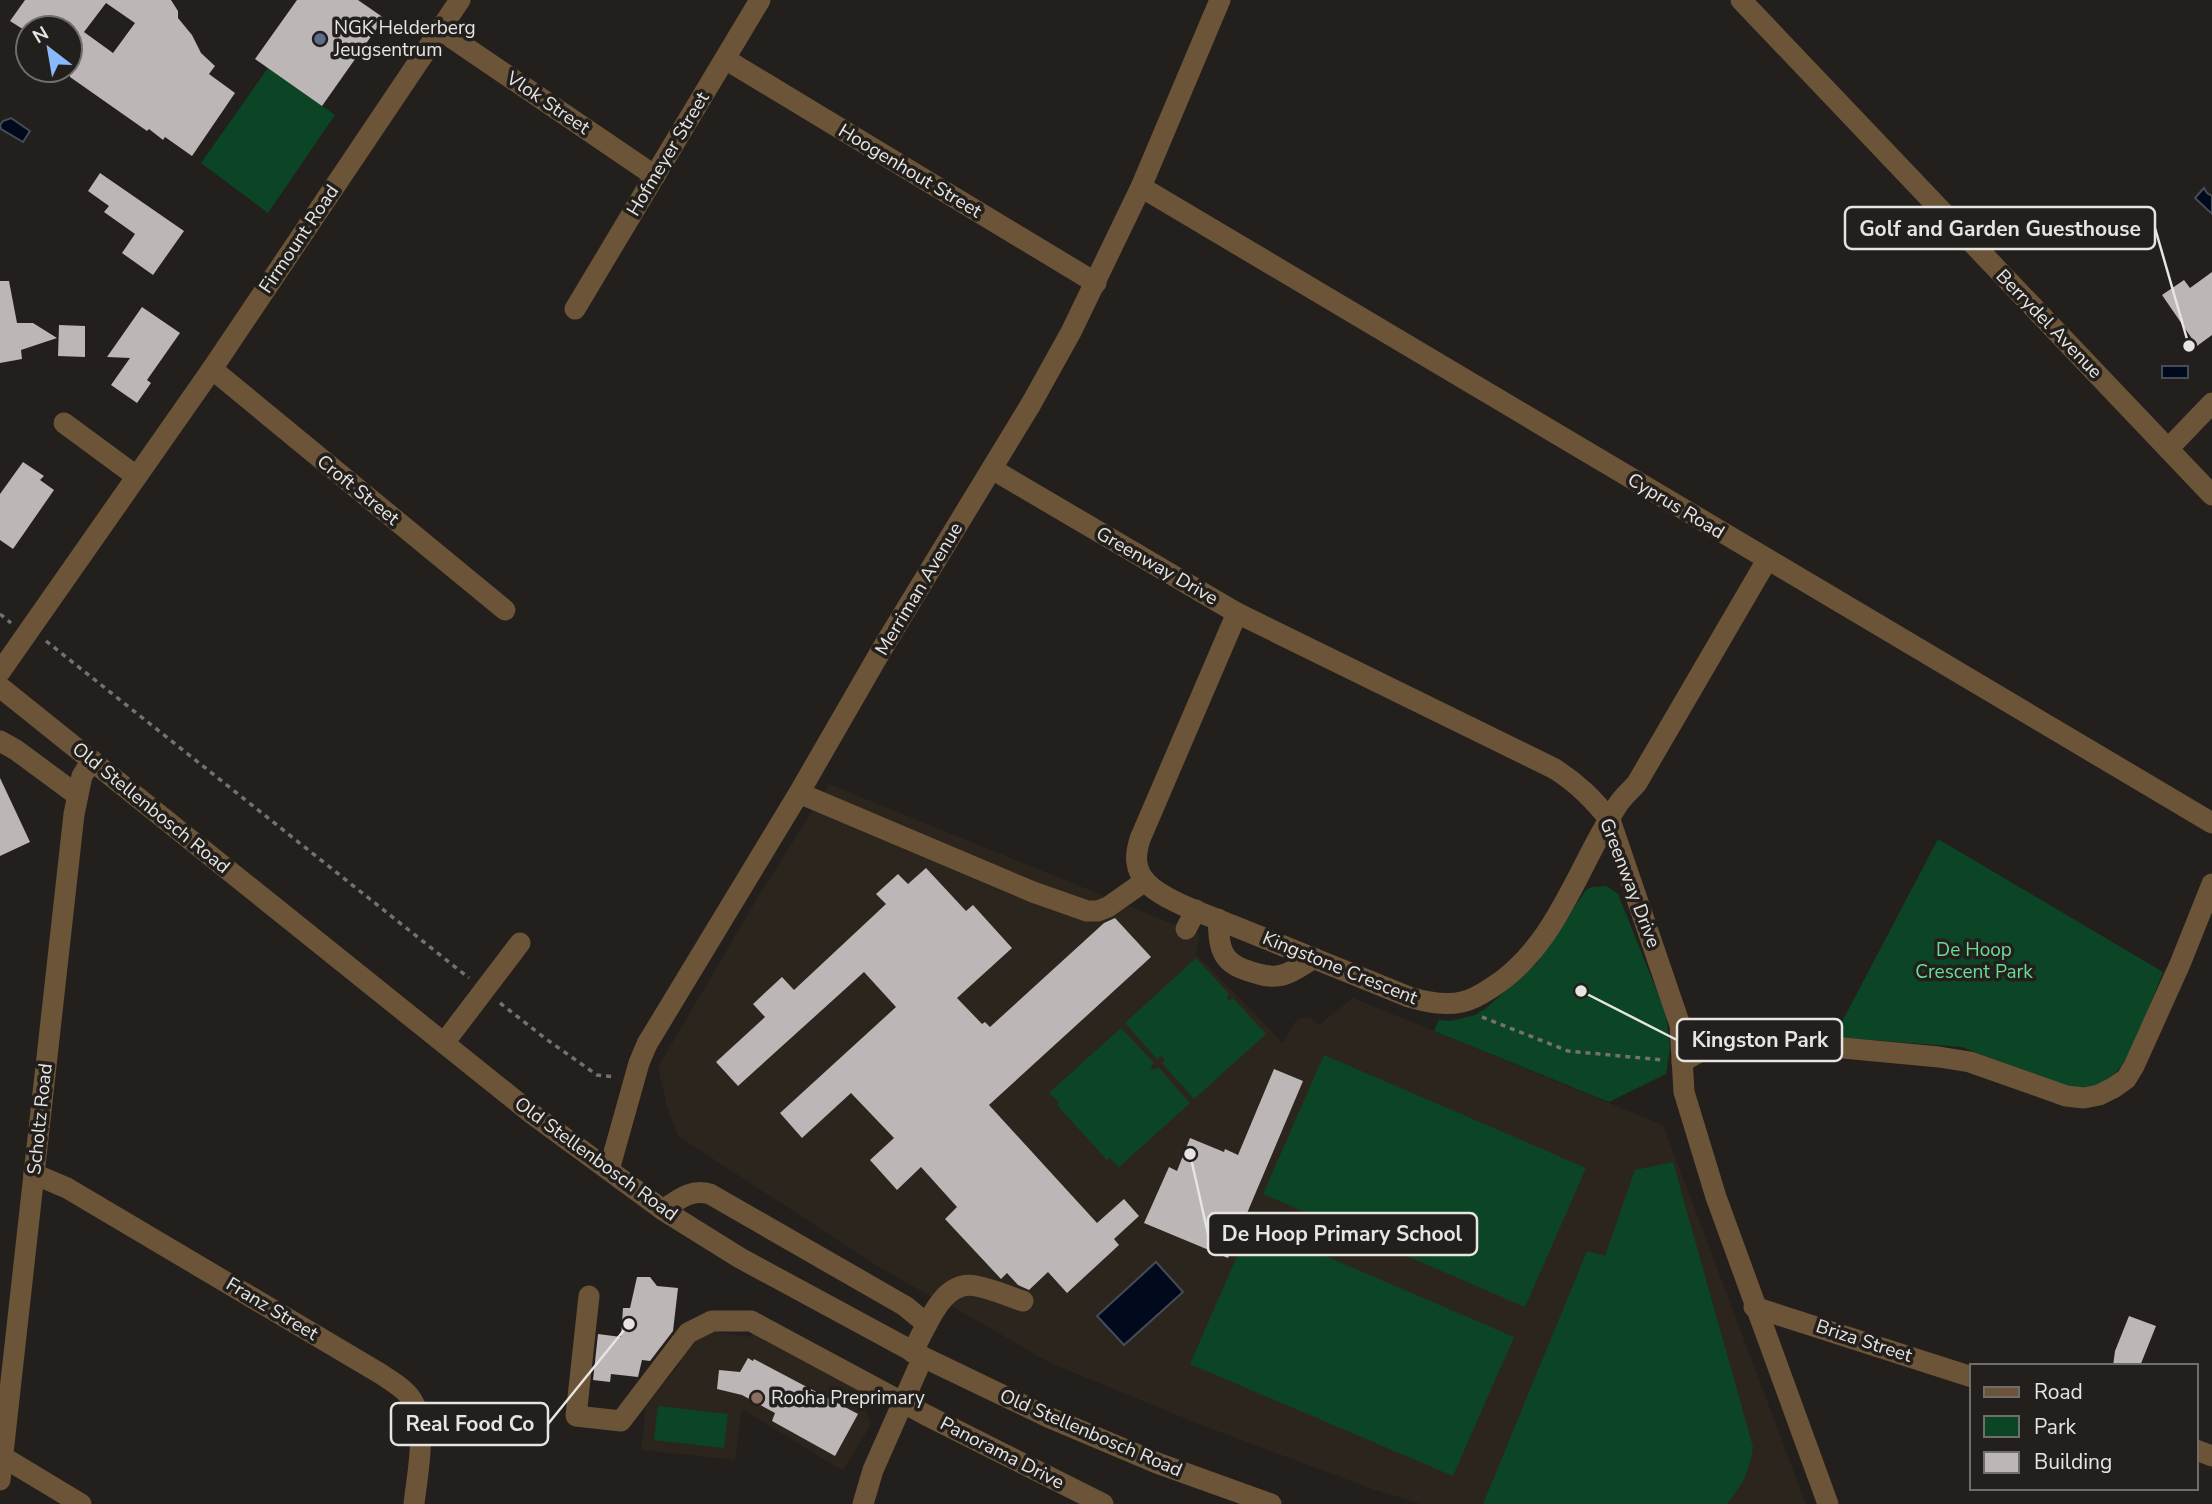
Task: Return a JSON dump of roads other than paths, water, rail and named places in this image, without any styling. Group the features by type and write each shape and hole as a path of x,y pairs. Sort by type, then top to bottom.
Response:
{"street":[{"name":"Firmount Road","path":"0,672 212,369 460,0"},
{"name":"Hofmeyer Street","path":"575,309 760,0"},
{"name":"Merriman Avenue","path":"609,1170 639,1063 658,1024 1031,404 1096,283 1141,187 1220,0"},
{"name":"Berrydel Avenue","path":"1741,0 2212,495"},
{"name":"Vlok Street","path":"441,28 655,176"},
{"name":"Hoogenhout Street","path":"724,59 1096,283"},
{"name":"Cyprus Road","path":"1141,187 2212,823"},
{"name":"Croft Street","path":"212,369 505,610"},
{"path":"2168,449 2212,403"},
{"path":"64,423 136,476"},
{"name":"Greenway Drive","path":"992,469 1237,613 1555,769 1584,790 1610,820 1680,1025 1684,1092 1716,1197 1828,1504"},
{"name":"Kingstone Crescent","path":"1145,881 1191,920 1218,919 1409,997 1429,1003 1448,1003 1463,1002 1483,993 1501,982 1543,938 1620,803 1637,783 1767,560"},
{"path":"799,793 1033,892 1087,911 1108,907 1145,881 1136,862 1140,839 1237,613"},
{"name":"Old Stellenbosch Road","path":"0,687 531,1113 663,1210 740,1258 918,1354 1048,1417 1157,1463 1271,1504"},
{"path":"0,741 77,795"},
{"name":"Scholtz Road","path":"0,1480 4,1413 77,795 82,776 92,760"},
{"path":"1682,1062 1713,1044 1843,1048 1970,1062 2066,1096 2084,1098 2099,1095 2126,1079 2134,1066 2180,964 2212,884"},
{"path":"1218,919 1223,952 1231,963 1238,967 1274,978 1295,970 1314,958"},
{"path":"444,1043 520,943"},
{"name":"Franz Street","path":"34,1174 66,1188 402,1388 412,1399 418,1413 421,1432 414,1504"},
{"path":"663,1210 683,1196 695,1192 710,1194 905,1306 927,1324"},
{"path":"863,1504 873,1470 903,1403 927,1324 940,1301 960,1287 974,1285 1023,1301"},
{"name":"Panorama Drive","path":"589,1296 576,1416 621,1421 688,1333 712,1321 751,1321 903,1403 1103,1504"},
{"name":"Briza Street","path":"1754,1307 1970,1376"},
{"path":"3,1457 81,1504"}],"water":[{"path":"11,118 30,131 23,142 1,129 3,121"},
{"path":"2204,188 2212,196 2212,214 2195,198"},
{"path":"2162,366 2188,366 2188,378 2162,378"},
{"path":"1156,1262 1183,1292 1124,1345 1097,1316"}],"place":[{"name":"NGK Helderberg Jeugsentrum","path":"320,39"},
{"name":"Golf and Garden Guesthouse","path":"2189,346"},
{"name":"Kingston Park","path":"1581,991"},
{"name":"De Hoop Primary School","path":"1190,1154"},
{"name":"Real Food Co","path":"629,1324"},
{"name":"Rooha Preprimary","path":"757,1398"}],"park label":[{"name":"De Hoop Crescent Park","path":"1974,961"}]}
